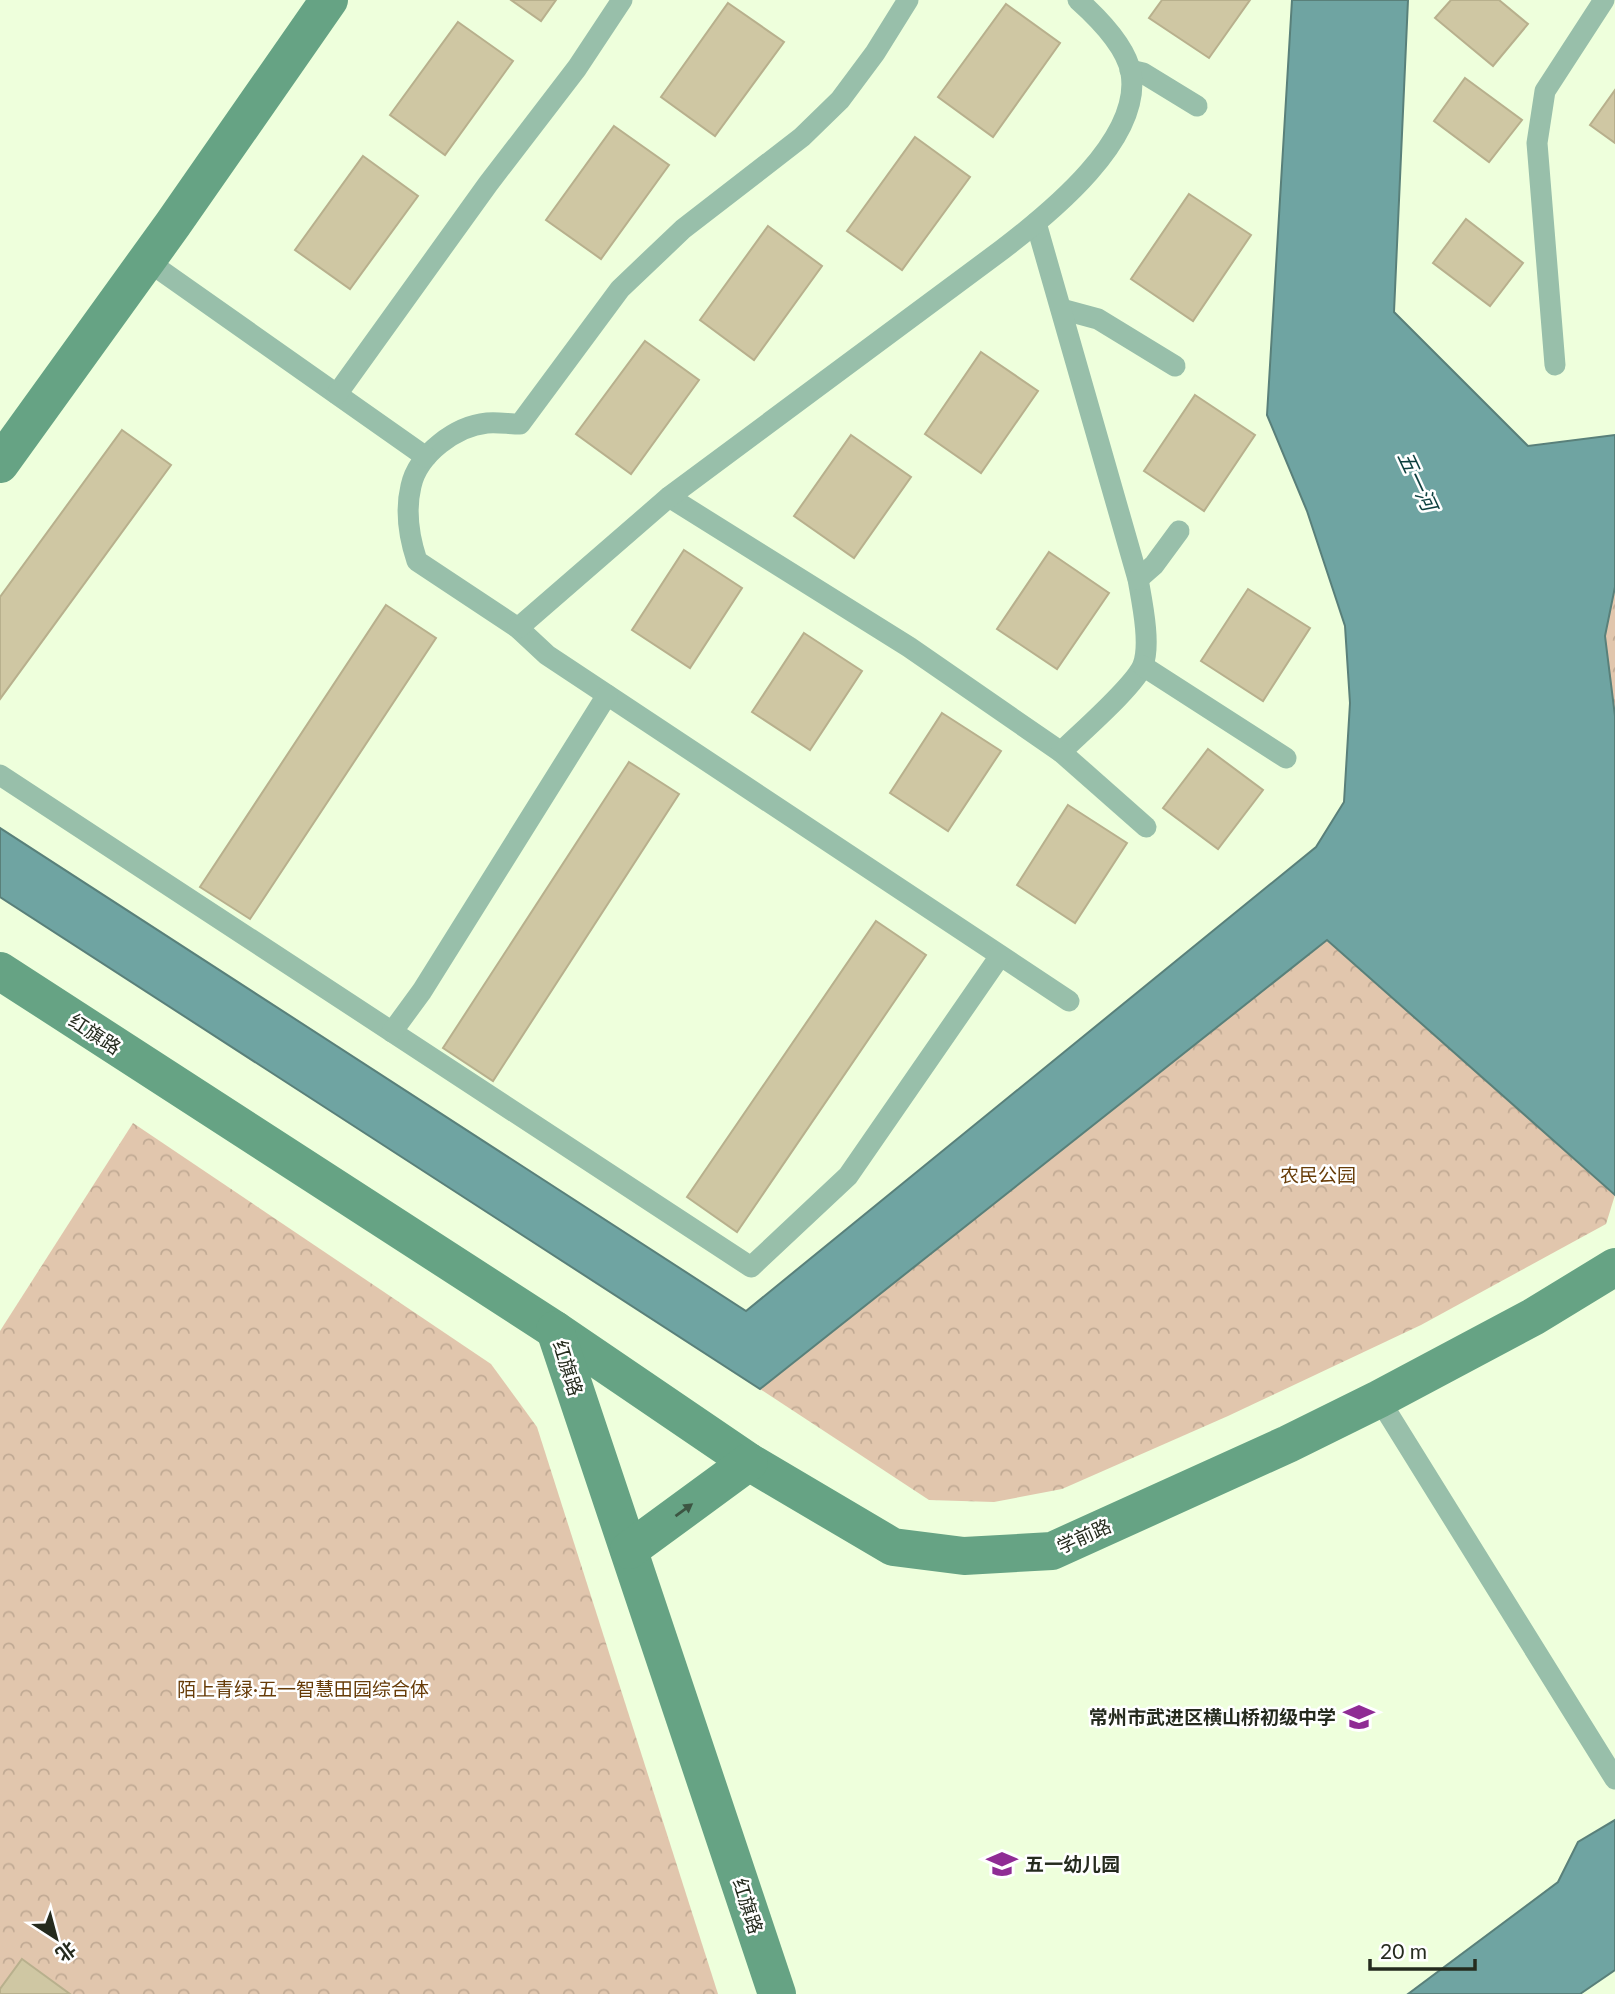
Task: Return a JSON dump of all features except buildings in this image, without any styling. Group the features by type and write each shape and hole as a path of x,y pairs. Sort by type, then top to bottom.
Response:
{"street":[{"path":"0,464 329,0"},
{"name":"红旗路","path":"0,971 555,1330 777,1994"},
{"name":"学前路","path":"555,1330 749,1462 893,1547 964,1556 1052,1551 1288,1444 1379,1399 1533,1317 1615,1266"},
{"path":"629,1550 749,1462"}],"lane":[{"path":"337,394 488,184 577,68 622,0"},
{"path":"908,0 875,53 840,100 802,136 683,229 620,289 520,424 486,423 461,430 441,442 426,457 411,483 408,515 411,542 417,561 518,628 547,655 1069,1001"},
{"path":"518,628 669,497 1036,223 1082,180 1113,143 1127,109 1132,85 1130,70 1117,44 1098,18 1077,0"},
{"path":"1555,365 1537,143 1545,91 1604,0"},
{"path":"1130,70 1143,73 1197,106"},
{"path":"1036,223 1138,579 1146,632 1143,666 1127,687 1061,752"},
{"path":"146,260 426,457"},
{"path":"1061,309 1098,319 1175,366"},
{"path":"669,497 909,647 1061,752 1146,827"},
{"path":"1138,579 1154,565 1179,531"},
{"path":"1143,666 1286,758"},
{"path":"392,1032 422,991 607,695"},
{"path":"0,775 751,1267 848,1176 1000,956"},
{"path":"1379,1399 1615,1779"}],"green space":[{"path":"1615,587 1615,716 1605,636"},
{"name":"农民公园","path":"1327,939 1615,1195 1606,1224 1421,1325 1228,1416 1062,1489 994,1502 929,1500 760,1389"},
{"name":"陌上青绿·五一智慧田园综合体","path":"133,1123 491,1364 537,1427 718,1994 0,1994 0,1331"}],"water":[{"name":"五一河","path":"1292,0 1408,0 1394,312 1528,446 1615,435 1615,587 1605,636 1615,716 1615,1195 1327,940 760,1389 0,897 0,828 746,1311 1316,847 1344,802 1350,703 1345,626 1307,511 1267,415"},
{"path":"1615,1820 1615,1970 1580,1994 1408,1994 1558,1882 1578,1842"}],"place":[{"name":"常州市武进区横山桥初级中学","path":"1359,1717"},
{"name":"五一幼儿园","path":"1002,1864"}]}
